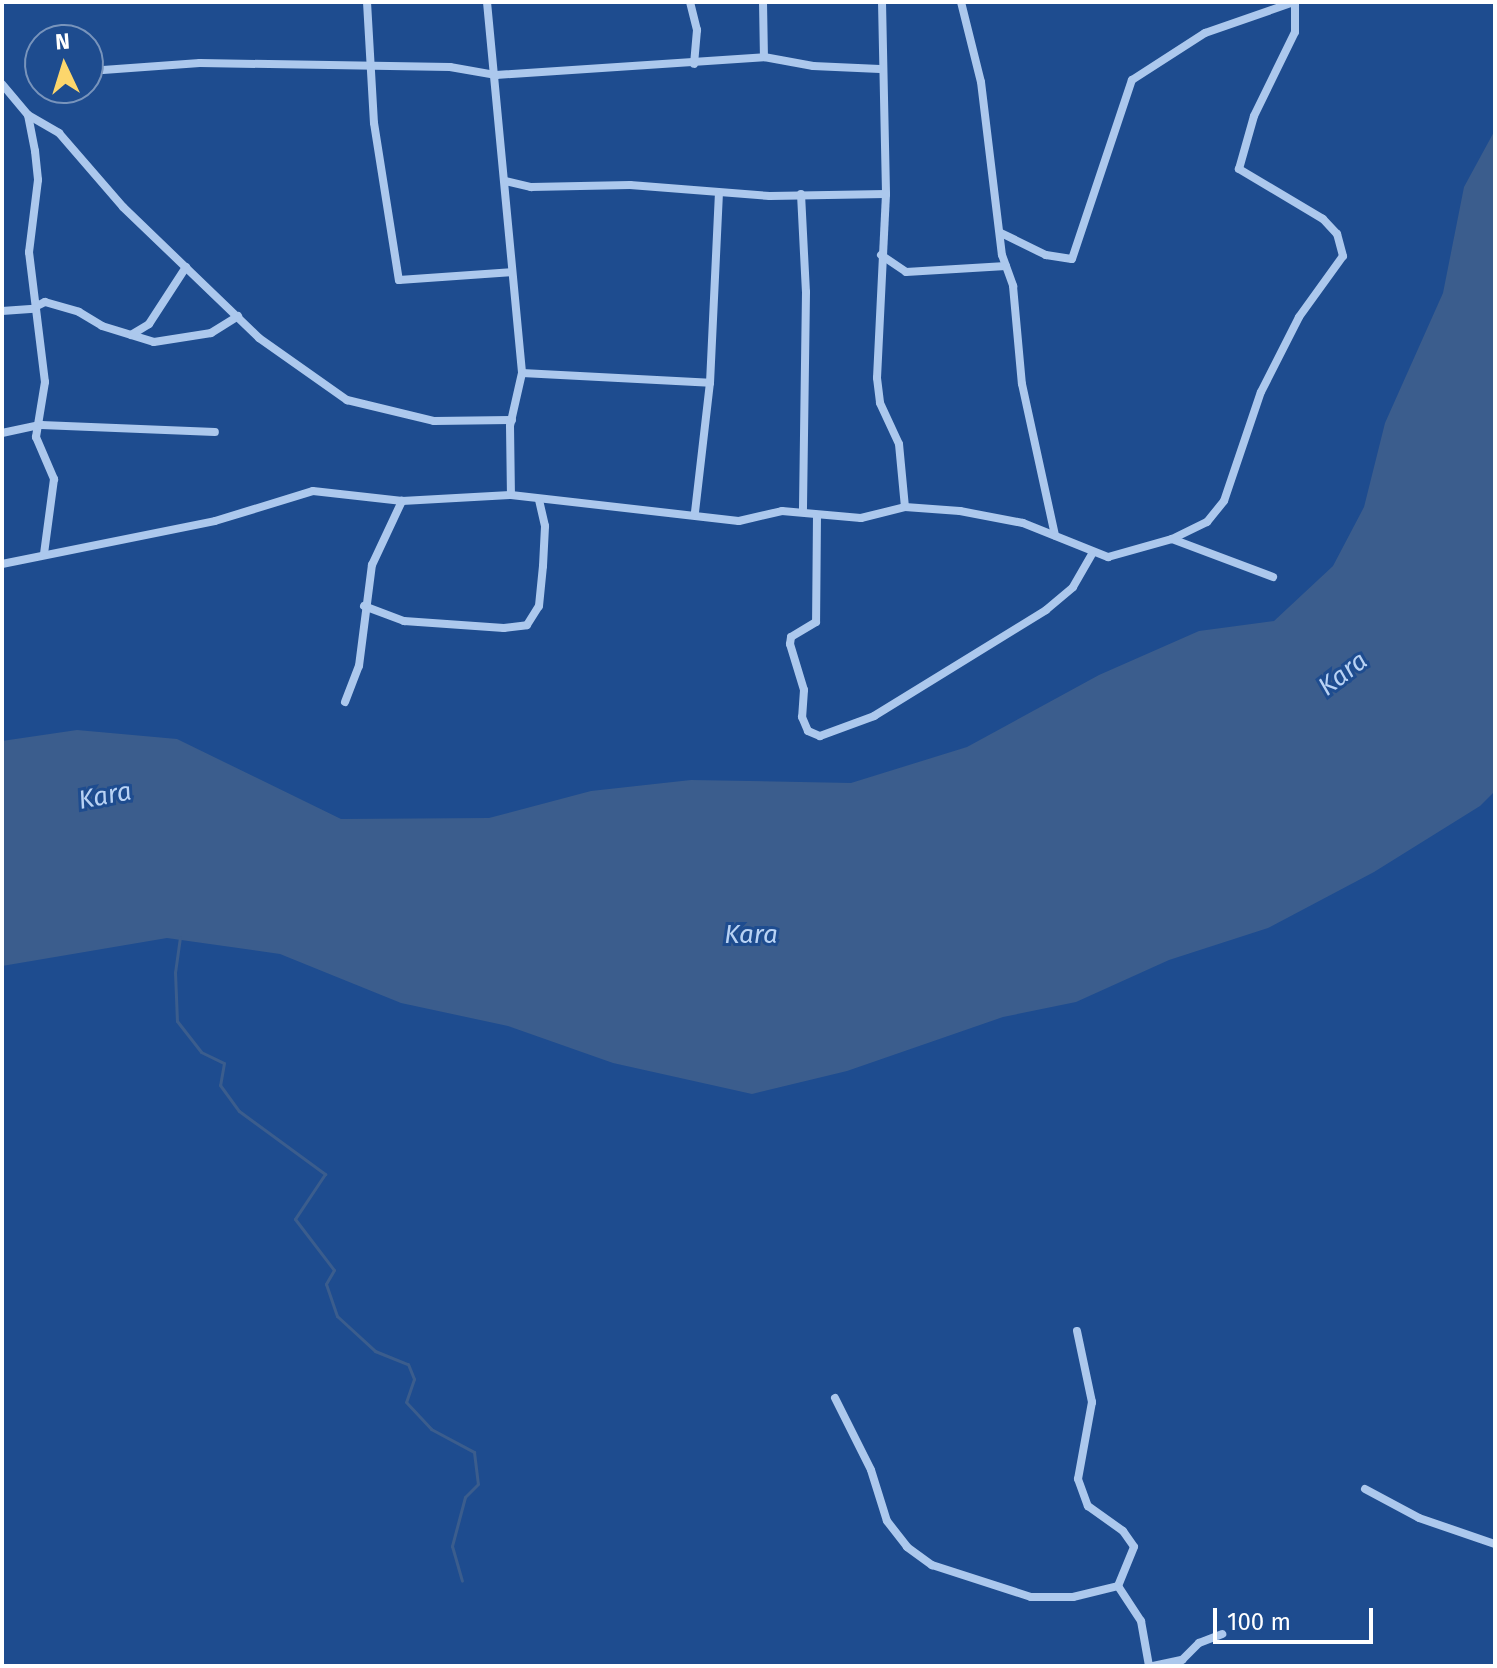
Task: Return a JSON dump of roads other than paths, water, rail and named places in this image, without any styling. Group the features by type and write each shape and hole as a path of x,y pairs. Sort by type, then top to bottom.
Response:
{"street":[{"path":"367,2 374,123 399,280 512,272"},
{"path":"487,2 522,373 512,420 511,495"},
{"path":"690,2 697,30 694,64"},
{"path":"763,2 764,57"},
{"path":"882,2 880,69 886,194 877,378 880,403 899,444 905,507"},
{"path":"961,2 981,82 1022,384 1040,445 1055,535"},
{"path":"2,564 215,521 313,491 402,501 511,495 539,500 695,512 739,521 803,510 817,515 861,518 905,507 996,517 1055,535 1092,554 1121,556 1172,539 1207,522 1224,501 1261,392 1299,317 1343,256 1337,234 1323,219 1239,169 1254,116 1295,32 1295,2 1205,33 1132,80 1072,259 1046,255 1001,233"},
{"path":"104,70 200,63 371,65 450,67 496,75 764,57 813,66 880,69"},
{"path":"2,84 28,115 59,133 123,207 259,338 347,400 434,421 512,420"},
{"path":"28,115 38,180 29,252 44,371 41,425 36,437 54,479 44,554"},
{"path":"505,181 531,187 630,185 719,194 886,194"},
{"path":"695,512 710,383 719,194"},
{"path":"801,194 806,292 803,510"},
{"path":"881,255 906,272 1006,266"},
{"path":"131,335 149,324 186,267"},
{"path":"2,311 36,307 45,302 154,342 176,341 211,333 238,316"},
{"path":"522,373 710,383"},
{"path":"2,433 41,425 215,432"},
{"path":"364,606 416,622 504,628 527,625 539,606 543,566 545,526 539,500"},
{"path":"345,702 359,666 364,606 378,545 402,501"},
{"path":"817,515 816,622 791,637 790,644 804,690 802,717 808,731 820,736 874,716 1046,610 1073,587 1092,554"},
{"path":"1172,539 1273,577"},
{"path":"1077,1331 1092,1402 1078,1479 1088,1506 1123,1531 1134,1547 1118,1586"},
{"path":"835,1398 871,1470 887,1521 907,1547 932,1565 1031,1597 1073,1597 1118,1586"},
{"path":"1365,1489 1419,1518 1495,1544"},
{"path":"1118,1586 1141,1621 1151,1666 1182,1660 1199,1643 1222,1634"}],"water":[{"name":"Kara","path":"1495,130 1495,791 1480,806 1374,872 1268,928 1169,960 1076,1002 1003,1017 847,1071 752,1094 613,1063 508,1026 401,1003 280,954 167,938 2,966 2,741 77,730 177,739 341,819 489,818 591,791 691,780 851,783 967,747 1099,675 1199,631 1274,621 1333,566 1364,507 1385,423 1443,293 1464,187"}],"waterway":[{"path":"180,937 175,972 177,1021 201,1052 224,1063 220,1085 239,1111 325,1174 295,1219 334,1270 326,1284 337,1316 375,1351 408,1364 414,1379 406,1402 431,1429 474,1452 478,1484 465,1497 452,1546 462,1581"}]}
